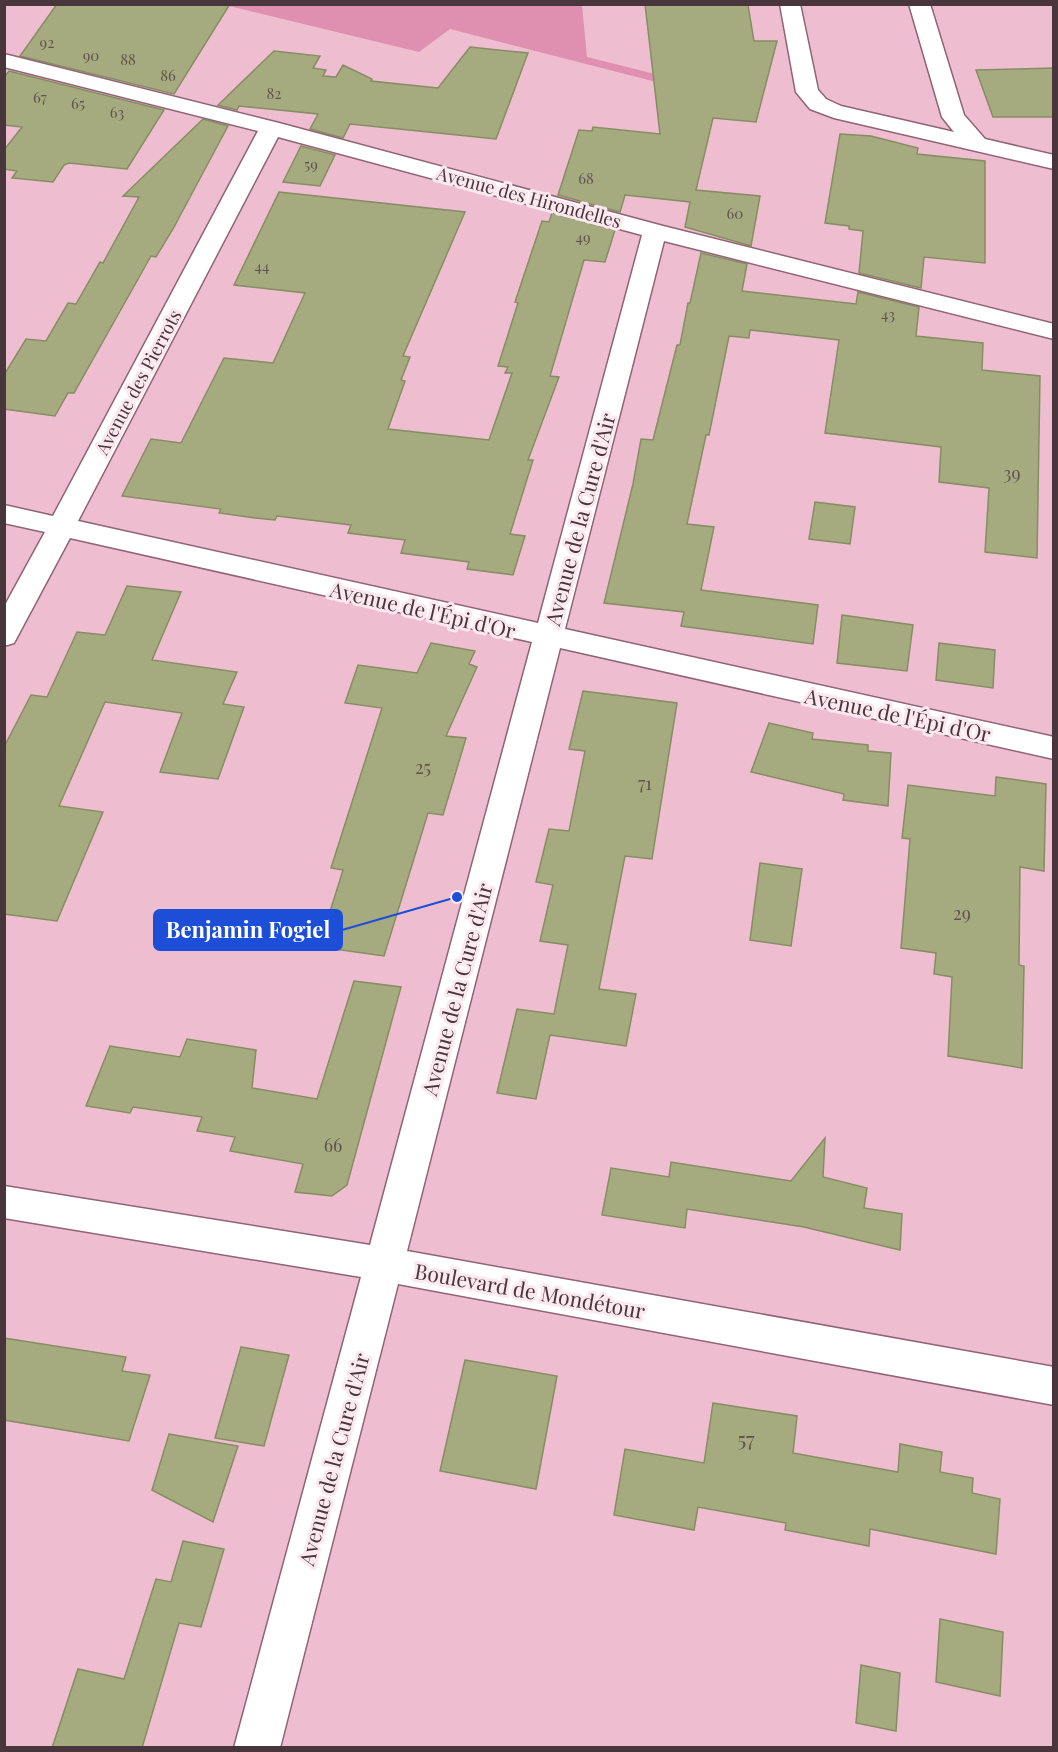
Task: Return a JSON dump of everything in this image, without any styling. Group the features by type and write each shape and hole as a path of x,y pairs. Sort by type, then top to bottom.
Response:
{"street":[{"path":"790,4 807,92 818,104 834,111 1053,162"},
{"path":"920,4 953,117 977,144"},
{"name":"Avenue des Hirondelles","path":"4,60 271,128 655,231 1053,332"},
{"name":"Avenue des Pierrots","path":"4,636 271,128"},
{"name":"Avenue de la Cure d'Air","path":"257,1748 655,231"},
{"name":"Avenue de l'Épi d'Or","path":"4,514 1053,748"},
{"name":"Boulevard de Mondétour","path":"4,1202 384,1264 1053,1386"}],"shaded area":[{"path":"225,5 582,5 587,57 671,78 664,84 450,29 419,52"}],"building":[{"path":"57,4 230,4 174,94 20,56"},
{"path":"645,4 748,5 754,41 777,41 756,122 713,118 696,190 760,196 751,246 685,227 690,202 625,195 620,212 558,195 579,130 592,131 593,127 660,134"},
{"path":"470,47 528,53 496,139 350,124 343,138 310,129 318,114 239,106 237,110 218,105 274,51 320,56 313,68 326,70 323,76 336,77 343,65 372,79 371,81 438,88"},
{"path":"1053,68 1053,117 993,117 976,70"},
{"path":"9,71 164,110 127,169 69,163 64,165 53,182 12,178 17,171 4,169 4,150 22,127 4,125 4,77"},
{"path":"203,119 228,126 173,229 156,257 151,256 74,393 68,393 55,416 4,409 4,375 26,339 46,341 68,303 76,304 100,262 103,263 139,197 123,196"},
{"path":"840,134 871,136 918,148 917,154 985,161 985,263 924,257 921,288 859,273 863,231 849,229 849,226 825,223"},
{"path":"301,146 335,155 320,186 283,182"},
{"path":"279,192 465,212 403,356 410,357 401,380 405,381 388,429 489,440 512,373 505,373 508,367 498,366 518,303 515,302 542,221 549,222 552,213 615,230 605,262 584,260 550,376 559,377 528,460 533,460 510,534 525,536 513,575 467,569 469,562 401,553 405,540 348,533 351,525 277,516 275,520 255,518 219,513 221,509 122,496 151,439 181,443 224,358 273,363 305,293 234,285"},
{"path":"701,253 747,264 742,291 856,304 858,292 919,307 916,336 983,343 982,370 1040,376 1037,558 985,552 989,488 939,482 941,447 825,433 839,340 750,330 749,338 729,336 709,435 706,435 687,524 714,527 701,590 818,605 813,644 681,626 684,612 604,603 633,484 641,439 653,440 677,345 680,345"},
{"path":"815,502 855,507 850,544 809,539"},
{"path":"127,586 181,592 152,660 237,672 223,704 244,707 218,779 160,772 182,713 105,702 59,806 103,812 57,921 4,914 4,747 31,695 47,697 77,632 105,635"},
{"path":"842,615 913,625 907,671 837,663"},
{"path":"431,643 475,651 469,664 477,667 446,736 466,738 443,815 428,813 384,956 319,947 343,870 331,868 382,708 345,703 358,665 417,673"},
{"path":"939,643 995,650 993,688 936,680"},
{"path":"583,691 677,703 652,859 625,856 599,989 636,994 626,1046 550,1035 536,1099 497,1093 517,1009 554,1014 568,945 540,941 553,885 536,882 549,829 569,831 585,751 569,749"},
{"path":"769,723 813,733 812,739 868,745 868,751 891,753 888,806 843,800 844,794 751,772"},
{"path":"996,777 1046,784 1044,871 1020,867 1019,965 1024,966 1022,1068 948,1056 952,977 934,974 936,953 901,948 910,839 902,838 908,785 995,796"},
{"path":"760,863 802,869 791,946 750,940"},
{"path":"354,981 401,987 347,1185 332,1196 295,1192 303,1164 230,1151 235,1137 197,1131 202,1117 133,1107 130,1113 86,1106 110,1046 180,1057 187,1039 256,1050 252,1088 317,1099"},
{"path":"825,1138 823,1177 867,1188 864,1208 902,1214 900,1250 804,1227 687,1209 685,1228 602,1215 611,1168 669,1177 671,1162 791,1181"},
{"path":"4,1338 126,1357 122,1371 150,1375 129,1441 4,1420"},
{"path":"241,1347 289,1355 264,1446 215,1438"},
{"path":"465,1360 557,1376 536,1489 440,1471"},
{"path":"713,1403 797,1416 793,1453 898,1472 900,1444 942,1452 940,1472 973,1478 972,1493 1000,1499 996,1554 870,1529 869,1546 785,1530 786,1523 698,1507 694,1530 614,1515 625,1449 704,1463"},
{"path":"169,1434 238,1446 213,1522 152,1490"},
{"path":"183,1541 224,1549 201,1627 179,1623 142,1748 52,1748 78,1669 124,1679 156,1579 171,1582"},
{"path":"940,1619 1003,1632 1000,1696 936,1682"},
{"path":"861,1665 900,1673 896,1731 856,1723"}],"place":[{"name":"Benjamin Fogiel","path":"457,897"}]}
